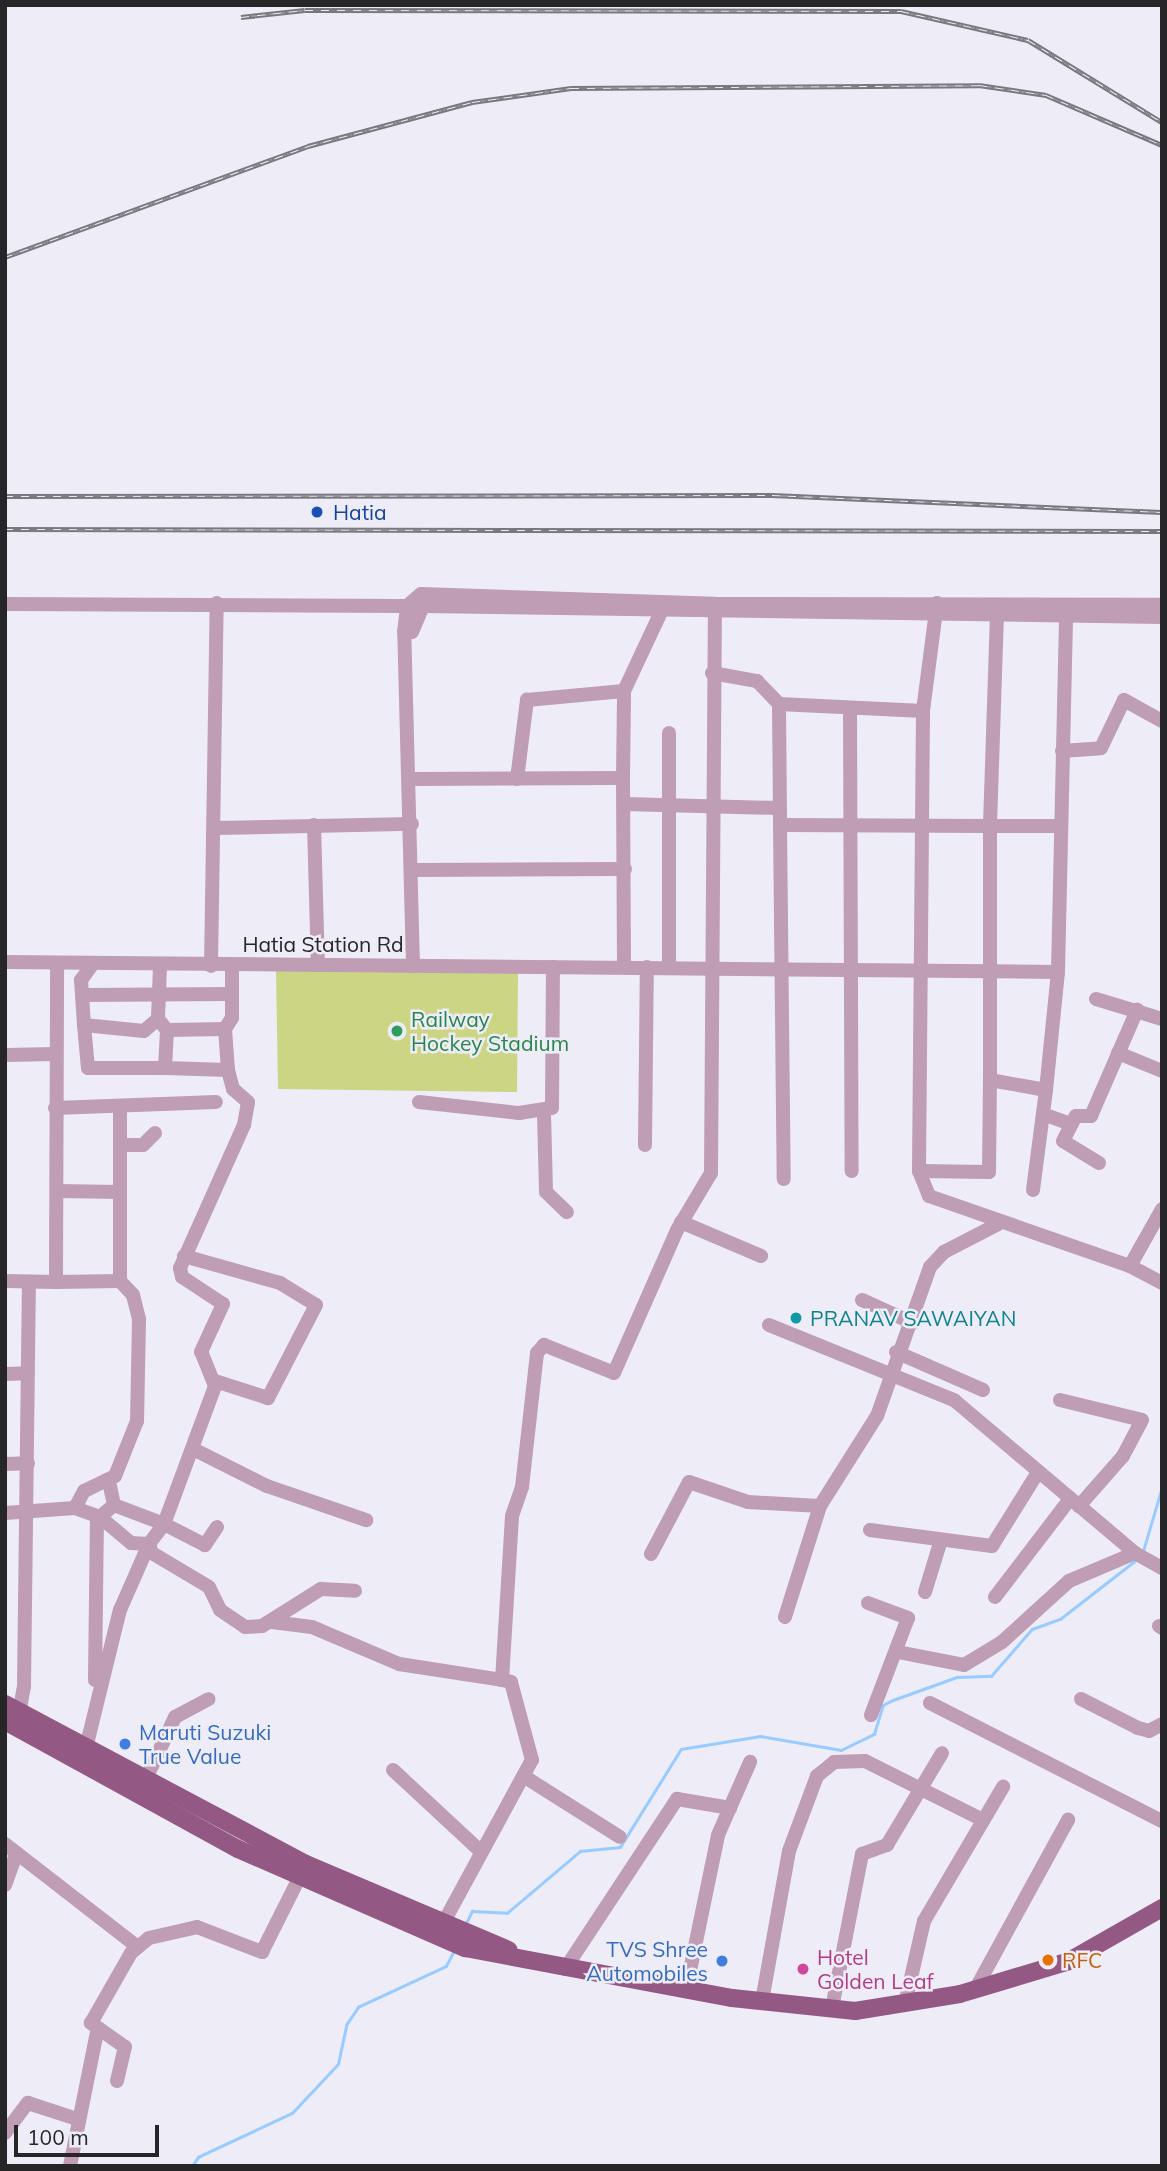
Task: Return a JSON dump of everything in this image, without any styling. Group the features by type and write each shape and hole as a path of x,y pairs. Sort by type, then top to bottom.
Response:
{"main road":[{"path":"5,1704 14,1720 299,1878 465,1948 528,1959 565,1969 762,2001 832,2008 905,2004 976,1988 1069,1961 1162,1908"},
{"path":"14,1720 85,1752 306,1864 450,1920 528,1959"}],"street":[{"path":"5,604 407,606 421,594 715,609 1162,605"},
{"path":"211,966 217,603"},
{"name":"Hatia Station Rd","path":"5,962 160,966 413,966 412,779 407,606"},
{"path":"407,653 424,606 660,614 715,609"},
{"path":"502,1680 513,1509 522,1487 537,1353 544,1345 614,1373 681,1222 711,1173 709,803 715,609"},
{"path":"936,609 997,614 1162,617"},
{"path":"936,609 923,711 918,827 919,1171 929,1196 998,1224 1130,1266 1162,1283"},
{"path":"624,967 624,691 660,614"},
{"path":"919,1171 989,1172 990,826 997,614"},
{"path":"1033,1190 1058,971 1066,615"},
{"path":"712,673 757,681 779,704 850,710 923,711"},
{"path":"517,779 527,700 624,691"},
{"path":"1062,751 1101,748 1124,700 1162,720"},
{"path":"779,704 784,1179"},
{"path":"850,710 848,825 852,1171"},
{"path":"669,733 670,967"},
{"path":"412,779 623,778"},
{"path":"624,804 709,803 778,808"},
{"path":"215,828 412,824"},
{"path":"314,825 318,965"},
{"path":"780,825 1060,826"},
{"path":"412,870 625,869"},
{"path":"56,1282 57,964"},
{"path":"92,965 81,979 88,1068 228,1070"},
{"path":"160,966 156,994 162,1025 165,1068"},
{"path":"85,1752 120,1610 149,1544 164,1524 193,1450 215,1381 201,1352 223,1304 182,1277 184,1256 244,1125 248,1102 233,1089 228,1070 225,1030 232,994 232,966"},
{"path":"413,966 991,967 1058,971"},
{"path":"552,967 553,1100 544,1114 546,1192 567,1212"},
{"path":"645,1145 647,967"},
{"path":"82,995 232,994"},
{"path":"1096,999 1162,1019"},
{"path":"1098,1163 1064,1146 1070,1124 1076,1116 1091,1116 1137,1010"},
{"path":"84,1026 144,1031 162,1025 225,1030"},
{"path":"1118,1053 1162,1071"},
{"path":"5,1055 55,1054"},
{"path":"990,1080 1046,1090"},
{"path":"55,1108 216,1101"},
{"path":"419,1102 544,1114"},
{"path":"114,1505 109,1482 138,1405 138,1308 120,1281 120,1106"},
{"path":"1043,1114 1070,1124"},
{"path":"120,1145 144,1145 156,1133"},
{"path":"57,1191 120,1192"},
{"path":"1130,1266 1162,1209"},
{"path":"681,1222 761,1256"},
{"path":"785,1617 820,1506 872,1427 888,1372 896,1352 914,1323 934,1260 998,1224"},
{"path":"184,1256 280,1283 315,1300 268,1398 215,1381"},
{"path":"5,1281 120,1281"},
{"path":"14,1720 27,1513 29,1282"},
{"path":"862,1300 914,1323"},
{"path":"769,1325 961,1404 1074,1503 1135,1553 1162,1569"},
{"path":"896,1352 983,1390"},
{"path":"5,1374 28,1373"},
{"path":"995,1598 1074,1503 1123,1456 1142,1420 1060,1400"},
{"path":"193,1450 267,1486 366,1520"},
{"path":"5,1464 28,1463"},
{"path":"870,1530 992,1546 1038,1472"},
{"path":"75,1508 84,1491 109,1482"},
{"path":"651,1554 690,1482 748,1502 820,1506"},
{"path":"114,1505 164,1524 205,1545 217,1527"},
{"path":"99,1516 114,1505"},
{"path":"5,1513 75,1508 99,1516 131,1543 149,1544"},
{"path":"95,1681 99,1516"},
{"path":"925,1592 941,1540"},
{"path":"149,1544 158,1558 209,1587 236,1623 254,1628 270,1622 321,1589 355,1591"},
{"path":"898,1652 964,1665 1002,1642 1069,1581 1135,1553"},
{"path":"868,1603 908,1618 898,1652 871,1715"},
{"path":"270,1622 312,1627 399,1664 511,1682 532,1746 525,1777 478,1849 450,1920 438,1937"},
{"path":"144,1783 175,1717 209,1699"},
{"path":"1081,1699 1138,1728 1161,1727"},
{"path":"930,1703 1162,1821"},
{"path":"832,2008 862,1854 887,1845 923,1790 942,1753"},
{"path":"762,2001 789,1851 817,1776 850,1759 984,1820"},
{"path":"685,1990 718,1835 750,1762"},
{"path":"393,1770 478,1849"},
{"path":"525,1777 620,1837"},
{"path":"905,2004 924,1921 1003,1787"},
{"path":"565,1969 677,1799 730,1808"},
{"path":"976,1988 1068,1820"},
{"path":"5,1885 11,1849 138,1947"},
{"path":"70,2166 97,2032 93,2016 138,1947 197,1927 262,1952 299,1878"},
{"path":"97,2032 125,2047 117,2081"},
{"path":"5,2133 28,2103 78,2119"}],"green space":[{"name":"Railway Hockey Stadium","path":"276,970 518,973 517,1092 278,1089"}],"waterway":[{"path":"1143,1551 1162,1487"},
{"path":"465,1925 472,1911 507,1913 580,1851 620,1847 681,1749 760,1736 841,1750 874,1734 883,1705 893,1700 957,1677 991,1676 1032,1629 1060,1619 1136,1560"},
{"path":"192,2166 198,2157 292,2113 338,2064 346,2025 358,2007 446,1966 454,1950"}],"railway":[{"path":"241,17 305,10 901,11 1028,40 1162,122"},
{"path":"5,257 308,146 472,102 571,88 979,85 1046,95 1162,145"},
{"path":"5,496 772,495 1162,512"},
{"path":"5,529 1162,531"}],"place":[{"name":"Hatia","path":"317,512"},
{"name":"Railway Hockey Stadium","path":"397,1031"},
{"name":"PRANAV SAWAIYAN","path":"796,1318"},
{"name":"Maruti Suzuki True Value","path":"125,1744"},
{"name":"RFC","path":"1048,1960"},
{"name":"TVS Shree Automobiles","path":"722,1961"},
{"name":"Hotel Golden Leaf","path":"803,1969"}]}
